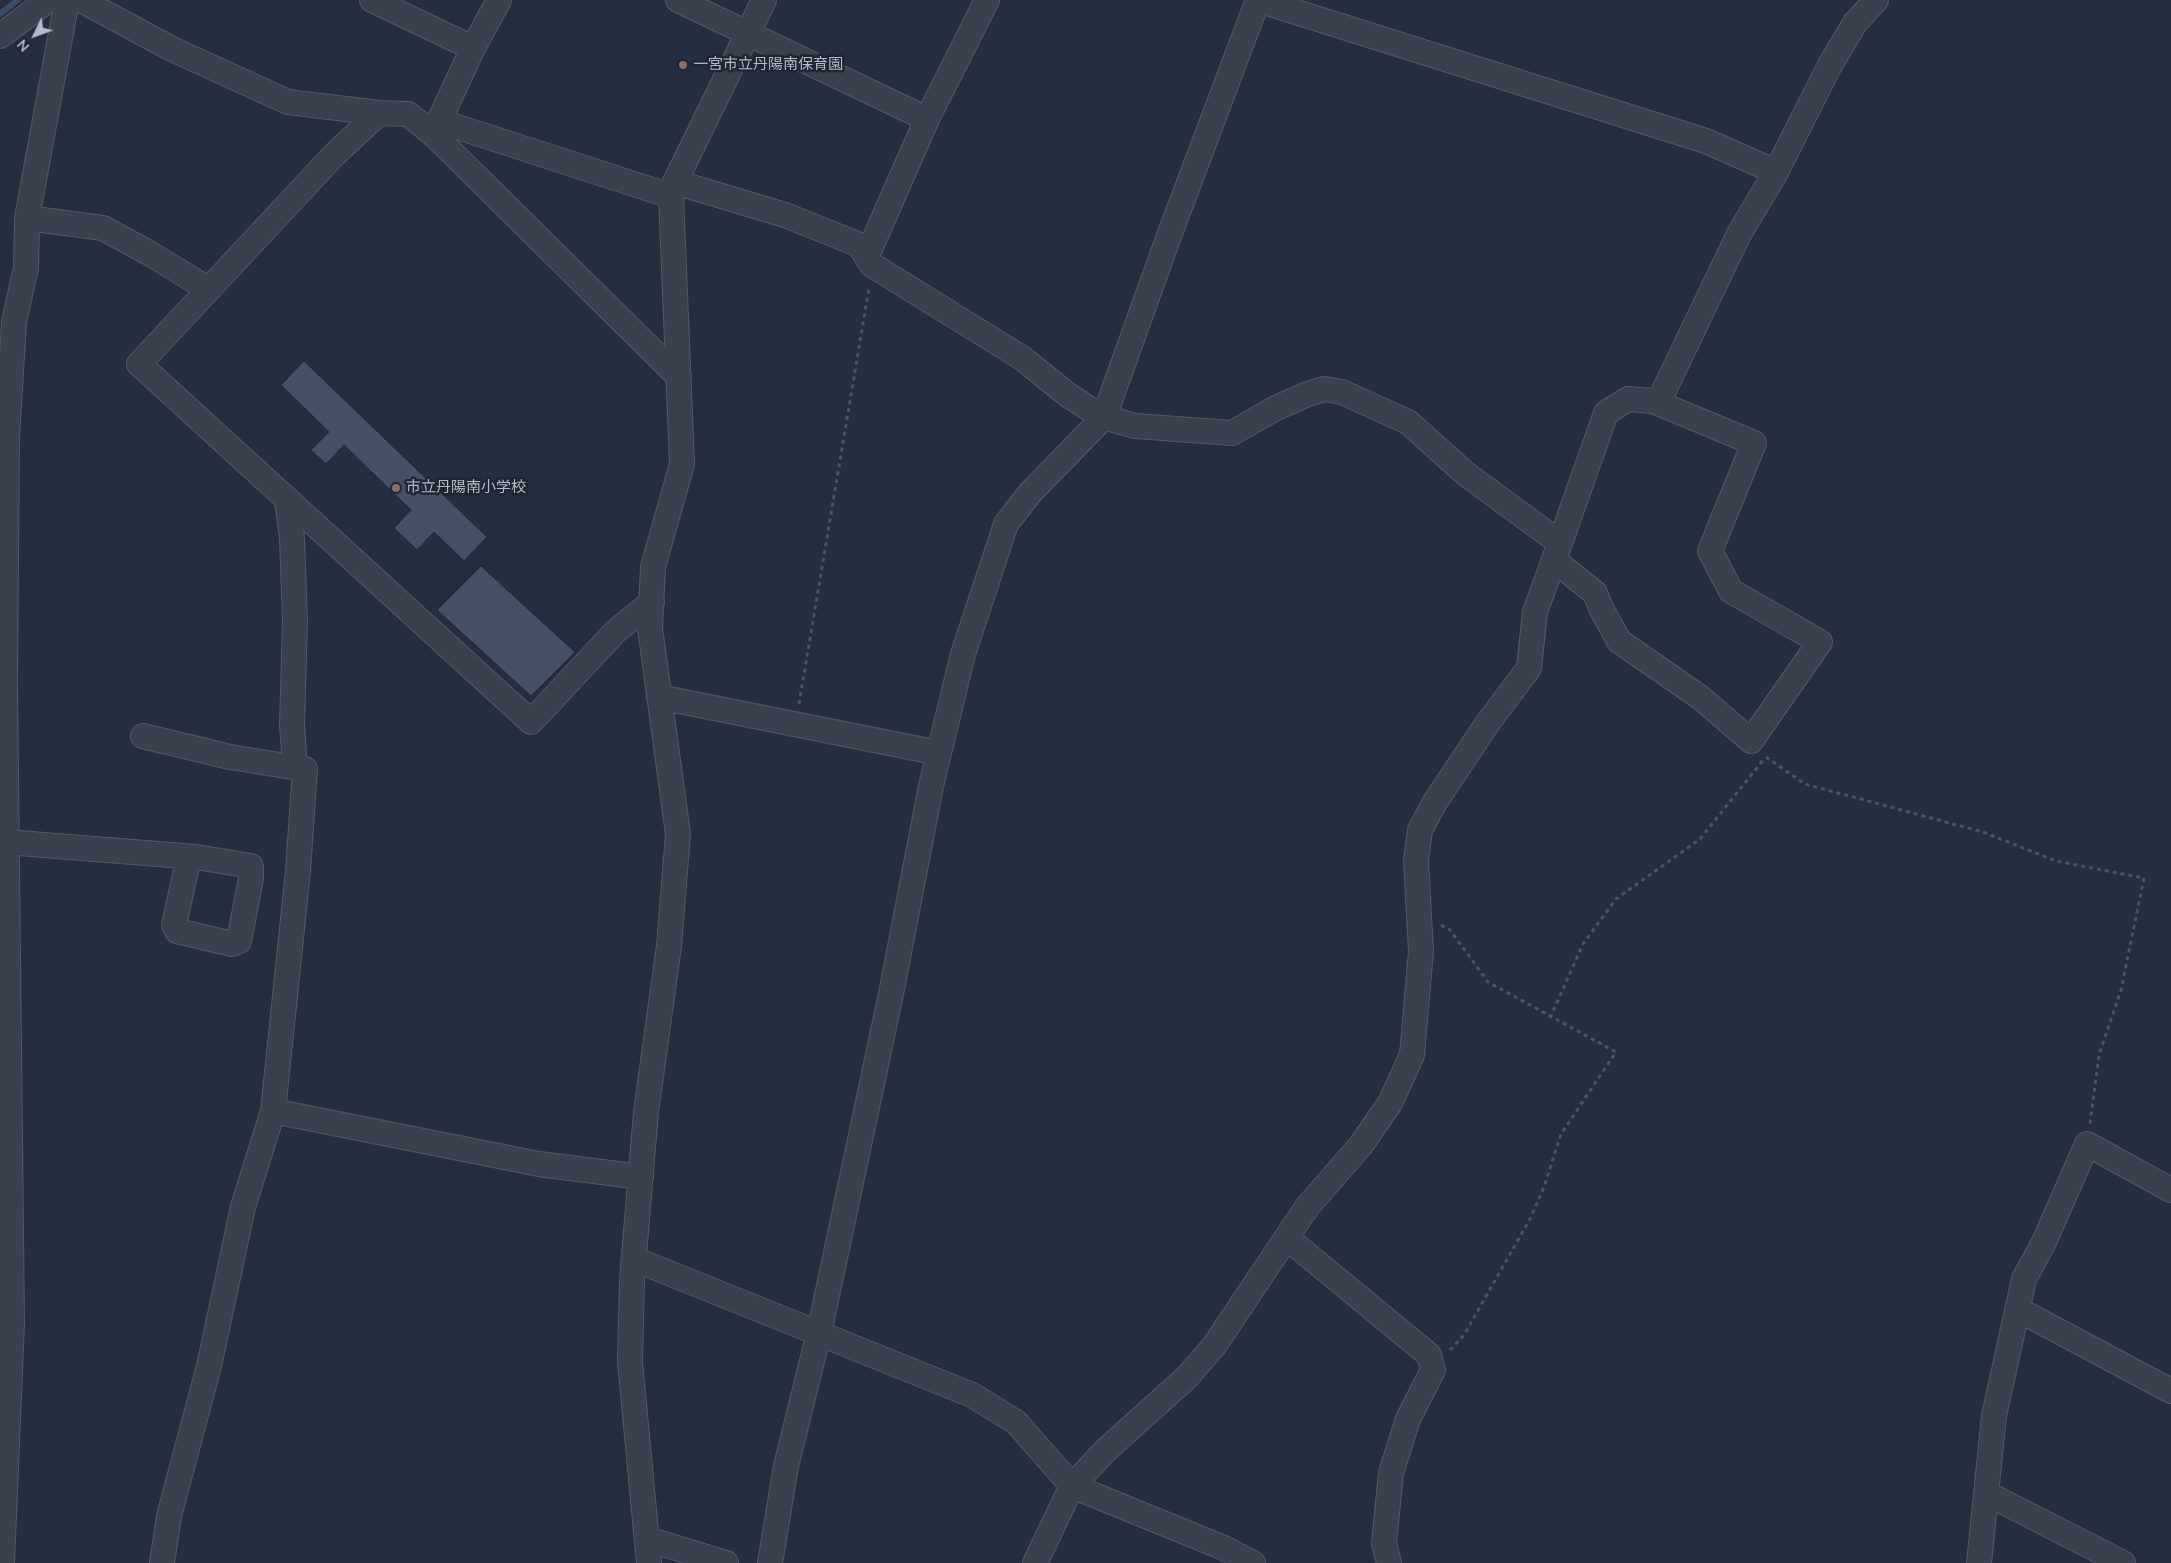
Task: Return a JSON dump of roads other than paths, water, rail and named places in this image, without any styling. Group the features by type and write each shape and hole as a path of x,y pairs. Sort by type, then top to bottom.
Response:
{"street":[{"path":"0,36 48,0"},
{"path":"2,1563 6,1343 6,842 3,653 7,321 26,268 27,218 79,0 172,49 288,102 379,113 408,114 436,128 673,189 785,215 870,249 927,119 987,0"},
{"path":"372,0 473,48"},
{"path":"436,128 473,48 499,0"},
{"path":"678,0 927,119"},
{"path":"649,1563 630,1362 634,1259 646,1112 668,946 678,834 650,628 653,567 682,464 673,189 764,0"},
{"path":"770,1563 786,1466 820,1333 939,753 963,654 1006,524 1030,493 1104,417 1169,236 1258,0 1706,141 1776,172"},
{"path":"1658,403 1739,234 1776,172 1830,65 1855,23 1876,0"},
{"path":"379,113 334,155 139,364 531,722 616,630 652,602"},
{"path":"436,128 679,377"},
{"path":"27,218 103,228 208,289"},
{"path":"859,245 872,265 1022,358 1068,395 1104,417 1135,426 1232,433 1276,408 1324,389 1342,392 1408,422 1557,552 1595,594 1619,641 1701,698 1758,749 1820,642 1731,591 1710,551 1754,443 1658,403 1628,399 1606,413 1557,552 1536,612 1529,668 1487,724 1435,802 1420,830 1416,861 1422,951 1412,1055 1390,1103 1361,1145 1307,1206 1214,1346 1186,1378 1106,1450 1072,1486 1035,1563"},
{"path":"286,499 292,538 295,620 292,725 295,767"},
{"path":"659,697 939,753"},
{"path":"143,736 230,757 305,770 298,871 273,1111 242,1207 209,1366 169,1516 162,1563"},
{"path":"6,842 189,857"},
{"path":"273,1111 539,1164 641,1177"},
{"path":"1979,1563 1994,1416 2024,1279 2044,1242 2088,1144 2171,1190"},
{"path":"1287,1238 1429,1356 1433,1370 1408,1419 1392,1473 1384,1543 1389,1563"},
{"path":"634,1259 972,1394 1016,1422 1072,1486 1224,1548 1253,1563"},
{"path":"2017,1309 2171,1391"},
{"path":"1986,1493 2123,1563"},
{"path":"647,1539 726,1563"}],"waterway":[{"path":"0,14 18,0"}],"place":[{"name":"一宮市立丹陽南保育園","path":"683,65"},
{"name":"市立丹陽南小学校","path":"396,488"}]}
